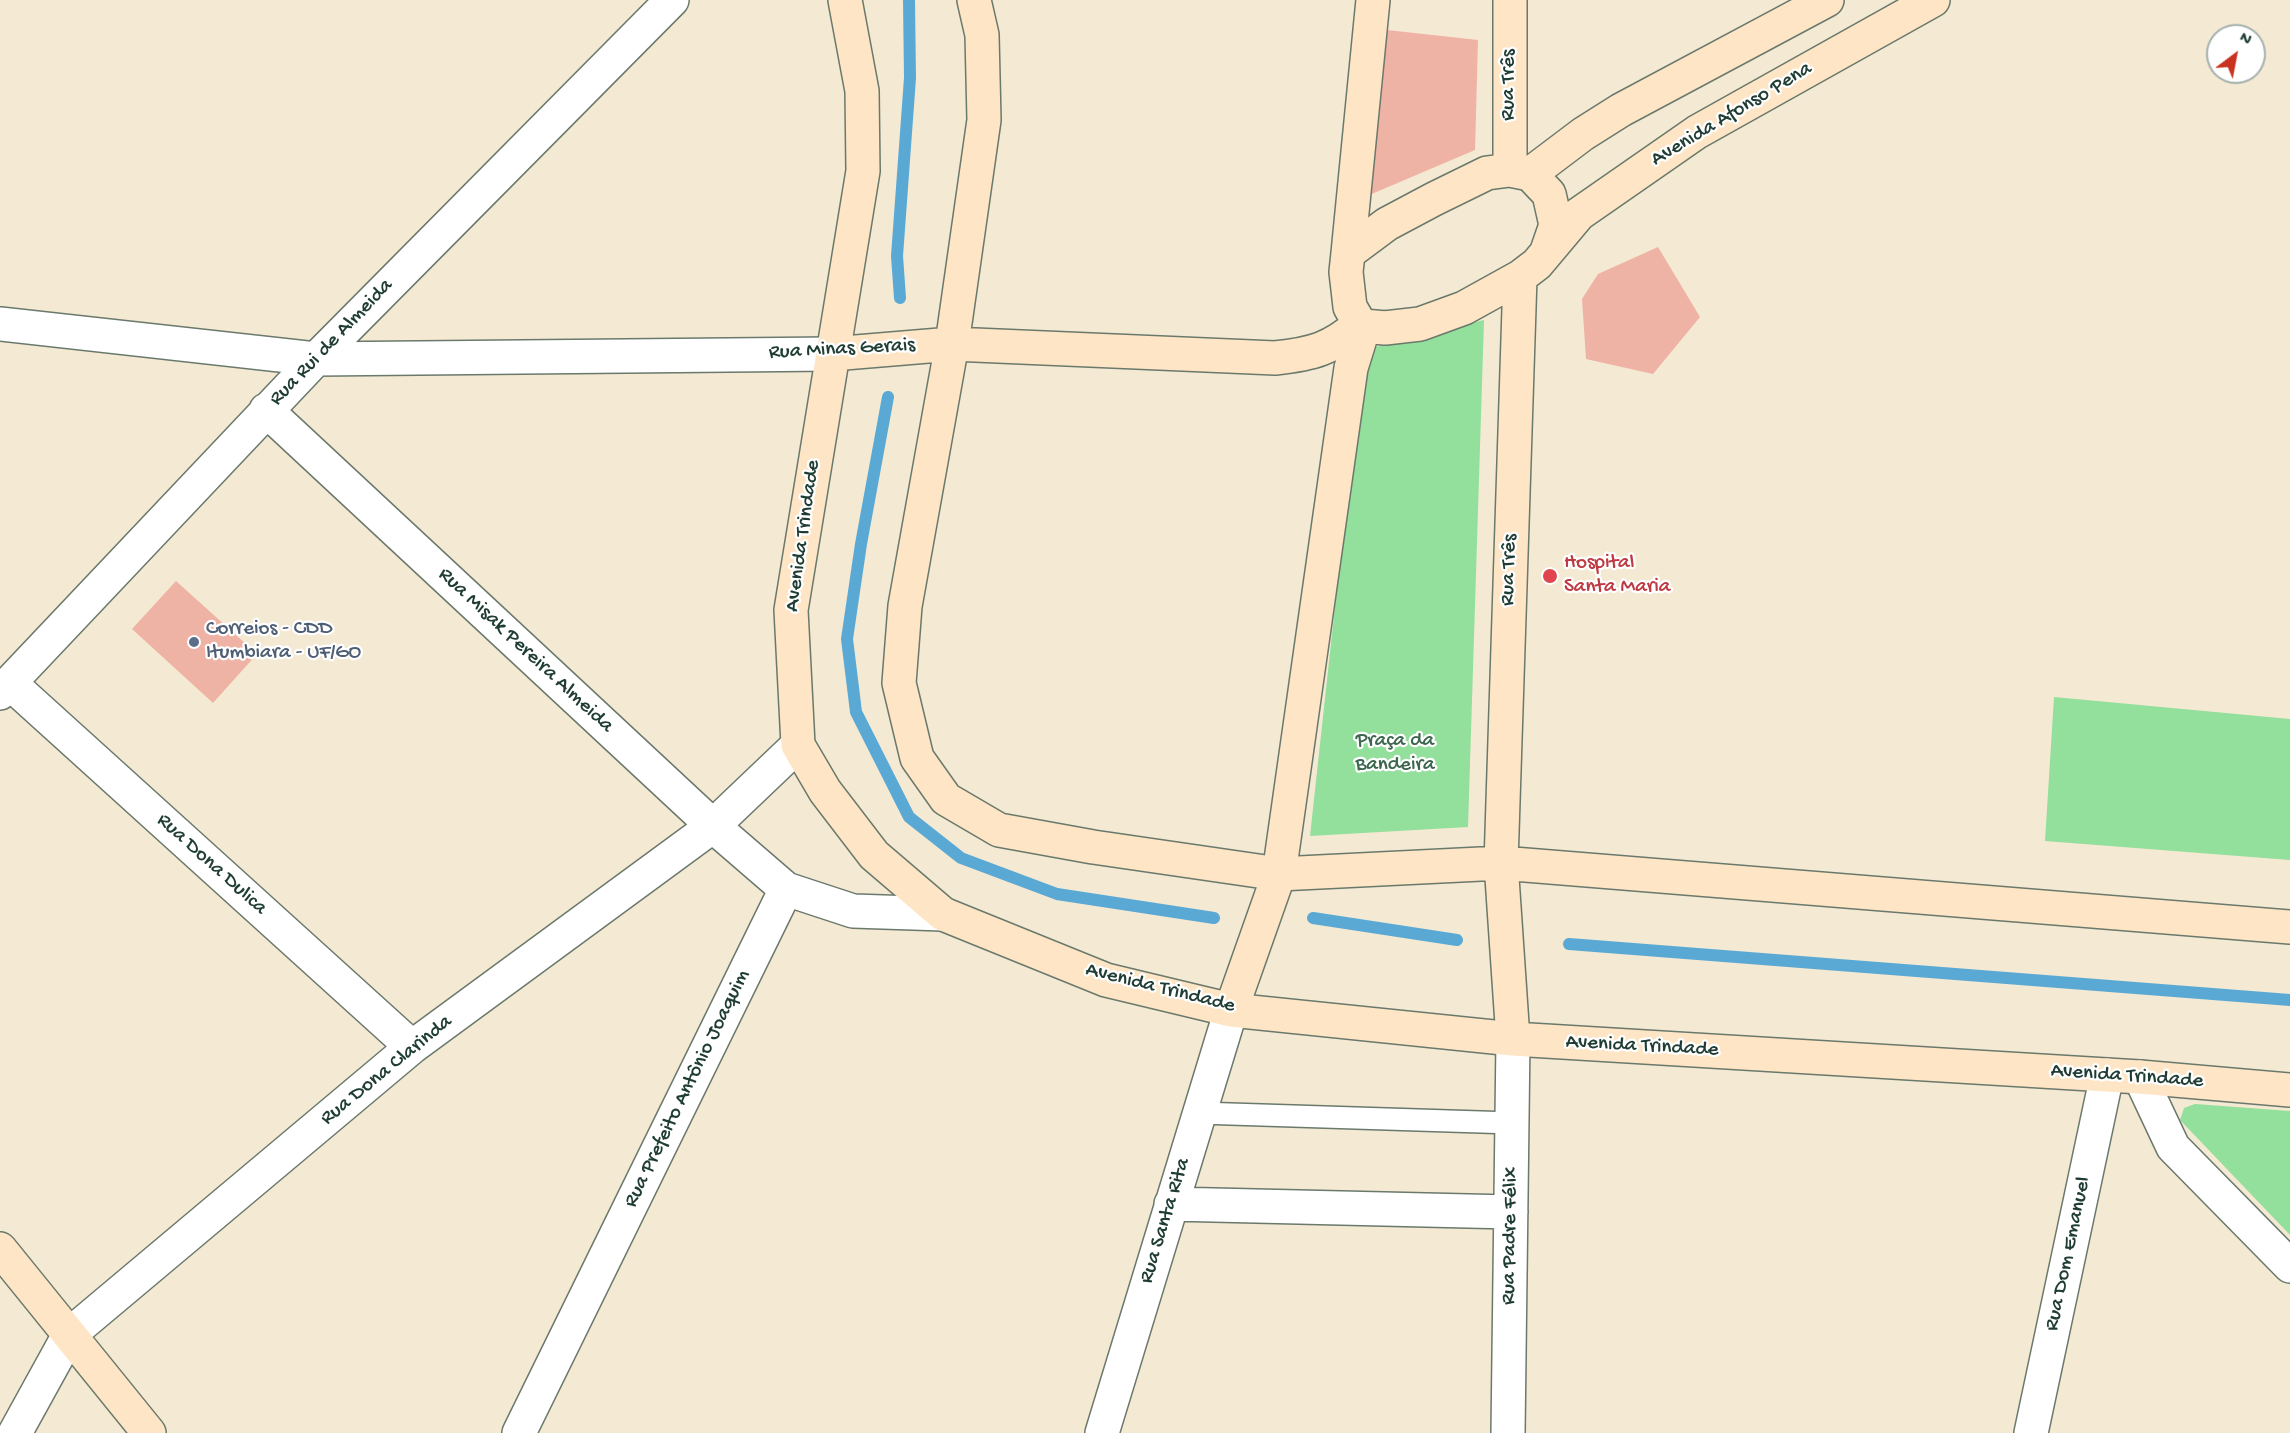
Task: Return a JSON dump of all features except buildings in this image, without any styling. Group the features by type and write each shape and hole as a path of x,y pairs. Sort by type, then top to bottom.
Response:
{"main road":[{"name":"Avenida Trindade","path":"845,0 862,90 862,171 791,610 798,745 825,791 874,855 944,914 1106,980 1231,1010 1514,1039 2140,1077 2290,1090"},
{"path":"974,0 982,35 984,120 952,344 905,606 899,683 917,758 946,799 999,830 1093,847 1279,874 1501,863 2290,927"},
{"path":"1231,1010 1279,874 1351,368 1362,325 1350,307 1346,273 1373,0"},
{"name":"Rua Três","path":"1510,0 1520,172"},
{"path":"1348,253 1387,224 1487,173 1520,172 1621,110 1827,0"},
{"name":"Avenida Afonso Pena","path":"1362,325 1385,327 1420,324 1464,308 1520,277 1537,264 1579,214 1696,132 1933,0"},
{"name":"Avenida Afonso Pena","path":"1520,172 1549,194 1556,225 1547,251"},
{"name":"Rua Três","path":"1514,1039 1501,863 1520,277"},
{"name":"Rua Minas Gerais","path":"832,354 952,344 1275,358 1305,355 1339,342 1362,325"},
{"path":"0,1249 149,1433"}],"street":[{"name":"Rua Rui de Almeida","path":"5,688 316,359 672,0"},
{"name":"Rua Minas Gerais","path":"0,324 316,359 832,354"},
{"name":"Rua Misak Pereira Almeida","path":"267,410 713,826 786,889"},
{"name":"Rua Dona Dulica","path":"5,688 412,1047"},
{"name":"Rua Dona Clarinda","path":"15,1433 69,1335 412,1047 713,826 798,745"},
{"path":"786,889 853,911 944,914"},
{"name":"Rua Prefeito Antônio Joaquim","path":"519,1433 786,889"},
{"name":"Rua Santa Rita","path":"1102,1433 1231,1010"},
{"name":"Rua Padre Félix","path":"1508,1433 1514,1039"},
{"name":"Rua Dom Emanuel","path":"2031,1433 2107,1075"},
{"path":"2140,1077 2173,1146 2290,1266"},
{"path":"1171,1203 1511,1212"}],"lane":[{"path":"1199,1113 1512,1123"}],"green space":[{"name":"Praça da Bandeira","path":"1484,320 1468,827 1310,836 1363,350"},
{"path":"2054,697 2290,719 2290,860 2045,841"},
{"path":"2195,1104 2290,1111 2290,1235 2180,1120 2184,1108"}],"waterway":[{"path":"900,298 897,256 910,78 909,0"},
{"path":"888,397 861,544 847,639 856,712 909,817 961,858 1057,894 1214,918"},
{"path":"1313,918 1457,940"},
{"path":"1569,944 2290,1000"}],"place":[{"name":"Hospital Santa Maria","path":"1550,576"},
{"name":"Correios - CDD Itumbiara - UF/GO","path":"194,642"}]}
